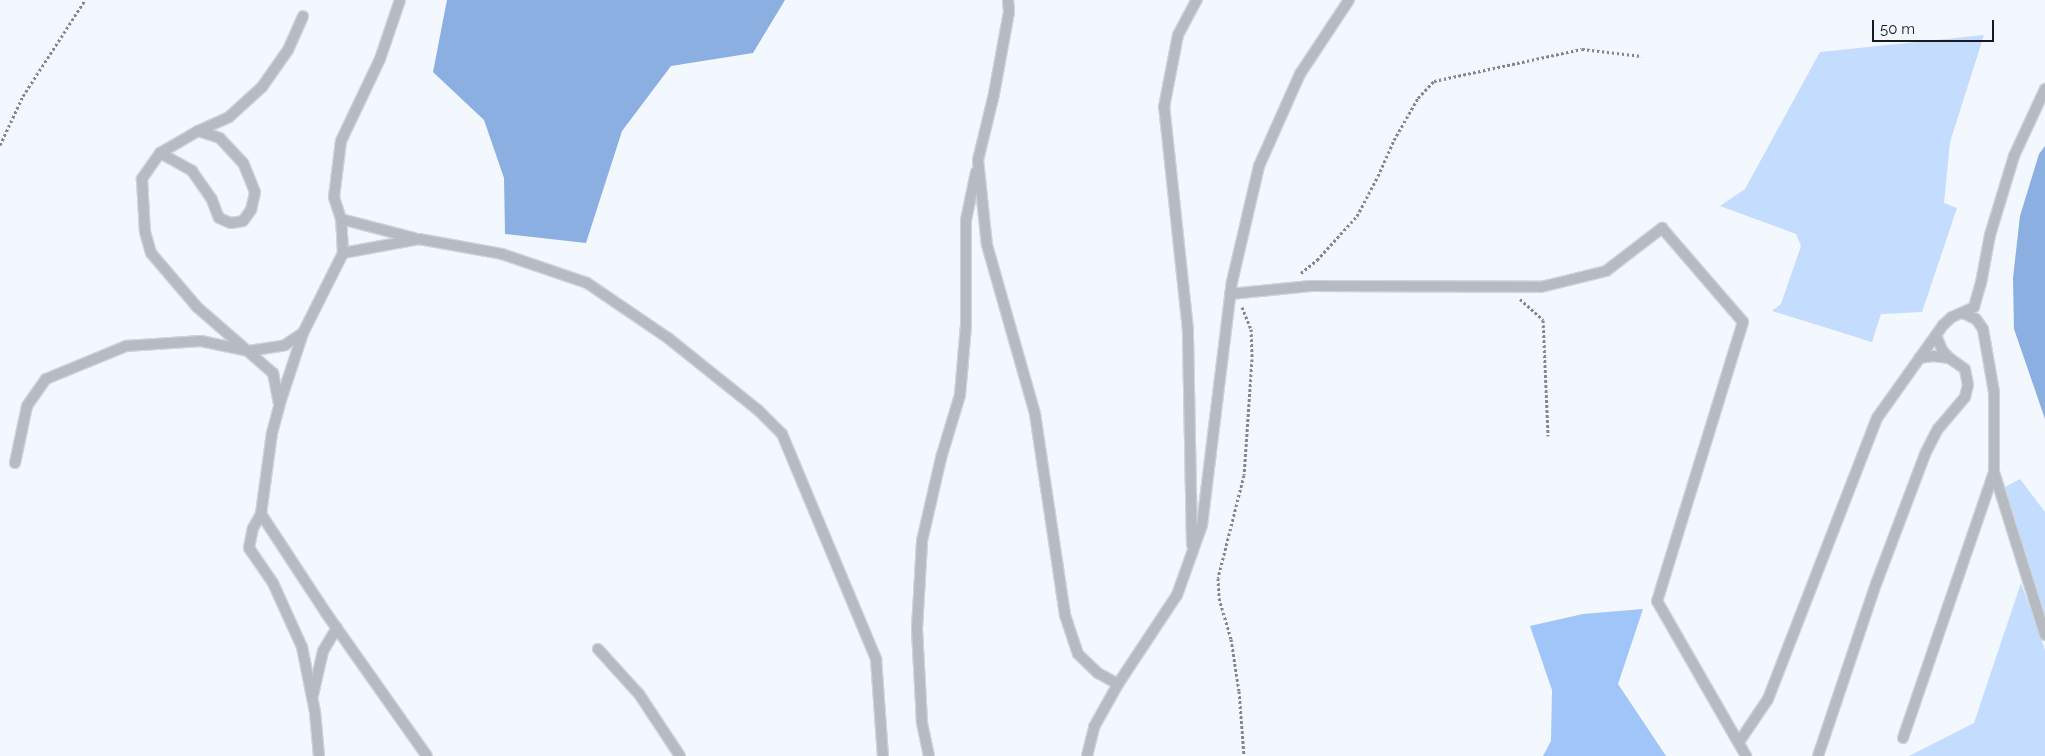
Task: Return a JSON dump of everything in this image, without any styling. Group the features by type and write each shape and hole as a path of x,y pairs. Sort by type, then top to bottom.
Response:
{"lane":[{"path":"319,756 312,698 302,647 272,583 249,548 253,528 261,514 272,433 279,406 303,333 343,253 341,219 334,197 341,141 380,60 400,0"},
{"path":"928,756 922,722 917,629 922,540 941,458 960,395 966,325 966,220 994,94 1009,12 1008,0"},
{"path":"1192,554 1188,330 1164,107 1178,35 1197,0"},
{"path":"1087,756 1094,727 1118,684 1177,595 1192,554 1202,525 1230,294 1259,166 1300,74 1348,0"},
{"path":"279,406 273,373 197,307 151,253 145,232 142,179 160,153 198,131 229,117 262,87 288,50 303,16"},
{"path":"2044,636 1994,472 1994,392 1983,329 1976,319 1974,307 1982,283 1990,235 2014,156 2045,89"},
{"path":"160,153 192,171 212,200 219,218 231,222 243,221 251,210 254,192 243,163 220,138 198,131"},
{"path":"978,160 987,245 1035,414 1065,615 1078,654 1098,673 1118,684"},
{"path":"341,219 419,240 502,254 587,283 668,338 758,410 782,434 876,660 883,756"},
{"path":"1230,294 1311,286 1411,284 1540,286 1606,271 1662,228 1743,322 1657,601 1746,756"},
{"path":"343,253 419,240"},
{"path":"1739,742 1768,699 1877,418 1936,335 1952,317 1974,307"},
{"path":"1963,313 1976,319"},
{"path":"15,463 27,406 46,379 126,346 201,340 249,351 285,345 303,333"},
{"path":"1818,756 1876,584 1925,454 1938,429 1965,397 1968,385 1965,369 1949,358 1942,350 1936,335"},
{"path":"1919,358 1933,356 1949,358"},
{"path":"1903,738 1994,472"},
{"path":"261,514 337,628 427,756"},
{"path":"312,698 323,651 337,628"},
{"path":"598,648 639,694 680,756"}],"path":[{"path":"0,145 23,96 85,0"},
{"path":"1284,288 1317,260 1356,216 1378,176 1394,140 1418,98 1434,81 1582,49 1642,56"},
{"path":"1505,286 1543,320 1548,436"},
{"path":"1230,294 1245,310 1251,330 1252,359 1244,475 1218,578 1219,598 1231,639 1239,691 1244,756"}],"shaded area":[{"path":"447,0 785,0 753,53 671,66 622,131 586,243 505,234 504,178 484,120 433,72"},
{"path":"1984,35 1950,142 1944,203 1957,208 1922,312 1881,314 1872,342 1772,311 1781,304 1801,246 1796,234 1720,206 1745,189 1820,52"},
{"path":"2045,146 2045,419 2014,329 2013,278 2020,216 2039,154"},
{"path":"2020,479 2045,512 2045,615 2005,487"},
{"path":"2021,583 2045,650 2045,756 1909,756 1974,723"},
{"path":"1643,609 1618,684 1666,756 1543,756 1551,741 1552,690 1530,626 1583,614"}]}
